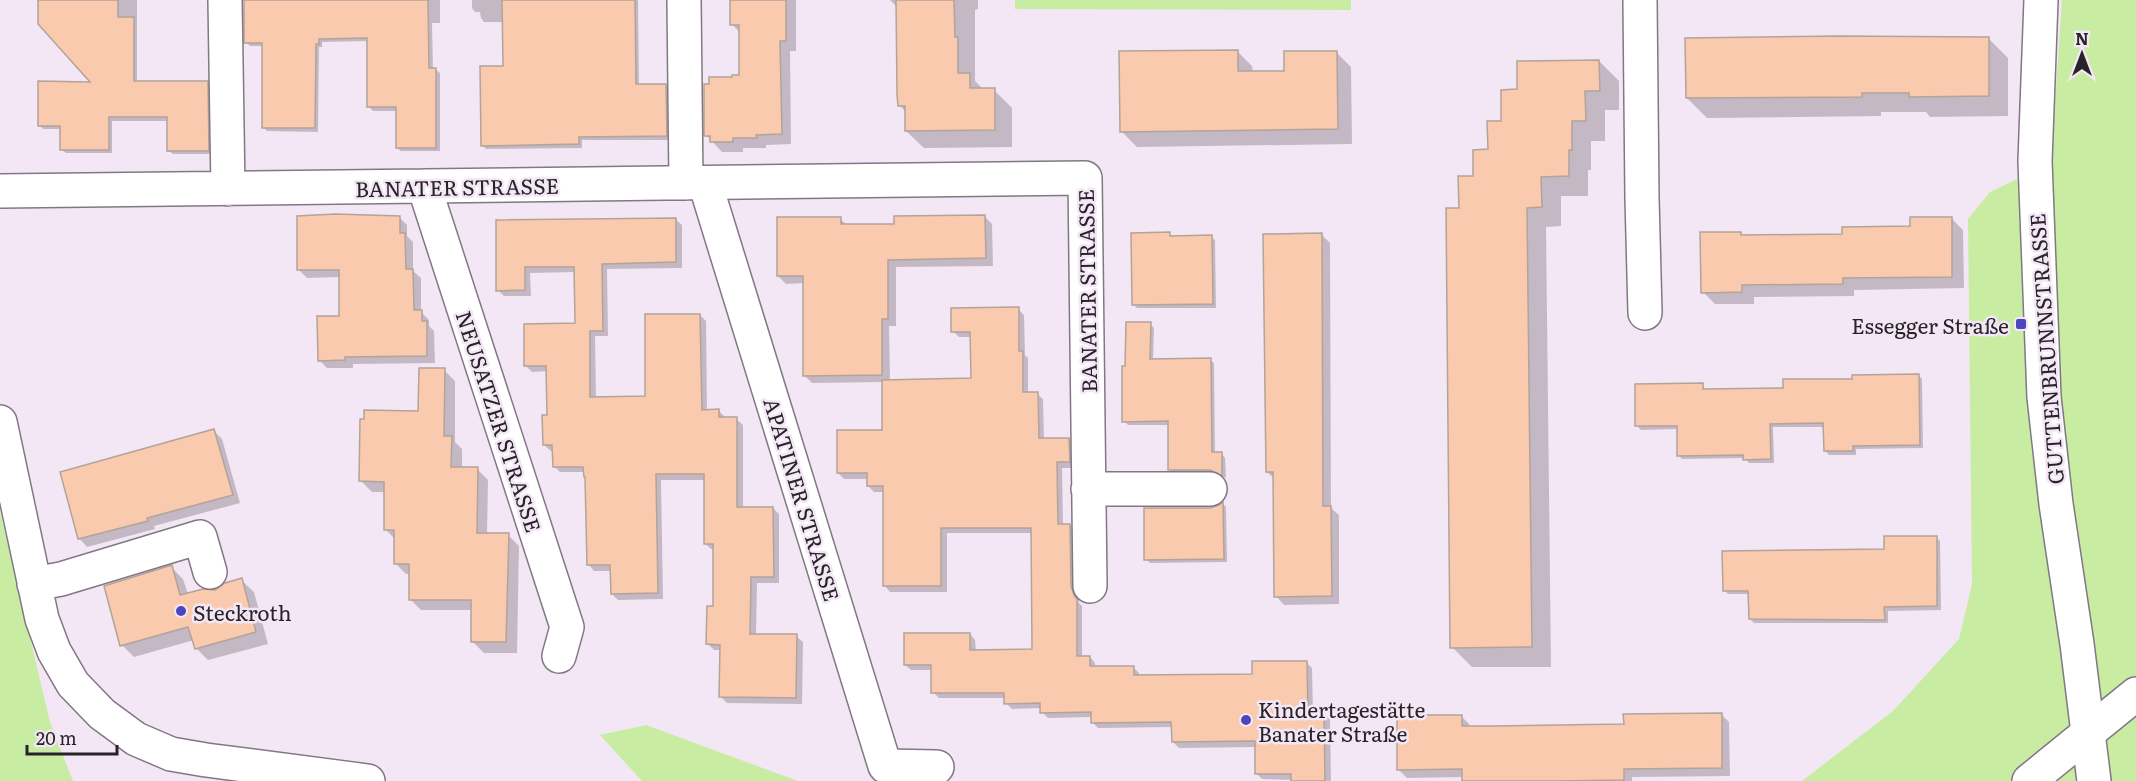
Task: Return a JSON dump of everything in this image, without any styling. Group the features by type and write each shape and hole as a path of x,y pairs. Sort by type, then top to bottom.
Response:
{"street":[{"path":"225,0 228,189"},
{"path":"684,0 696,183"},
{"path":"1640,0 1645,313"},
{"name":"GUTTENBRUNNSTRASSE","path":"2041,0 2035,161 2044,396 2056,504 2078,644 2094,781"},
{"name":"BANATER STRASSE","path":"0,191 1085,178 1090,586"},
{"name":"APATINER STRASSE","path":"696,183 885,766 937,767"},
{"name":"NEUSATZER STRASSE","path":"424,186 567,627 559,656"},
{"path":"0,422 42,619 54,651 73,684 102,714 136,738 171,754 368,781"},
{"path":"1088,489 1210,489"},
{"path":"34,584 61,579 200,537 210,572"},
{"path":"2029,781 2136,694"}],"green space":[{"path":"1015,0 1351,0 1351,10 1015,9"},
{"path":"2062,0 2136,0 2136,781 1802,781 1893,711 1959,639 1972,584 1968,219 1990,192 2051,163"},
{"path":"0,512 50,722 73,781 0,781"},
{"path":"646,725 798,781 642,781 600,735"}],"building":[{"path":"38,0 118,0 118,17 134,17 134,81 208,81 209,151 167,151 167,117 109,117 109,150 60,150 60,126 38,126 38,81 90,82 38,24"},
{"path":"244,0 428,0 429,68 436,68 436,148 396,148 396,107 367,107 367,38 319,39 319,44 316,44 315,128 262,128 262,43 244,43"},
{"path":"502,0 635,0 636,84 666,84 667,136 579,137 579,144 481,146 480,66 503,66"},
{"path":"730,0 786,0 786,41 780,41 782,134 756,135 757,138 733,138 733,142 710,142 710,136 704,136 704,84 709,84 709,77 739,75 739,25 730,25"},
{"path":"896,0 954,0 955,37 958,37 958,73 970,73 970,88 995,88 995,130 905,131 905,106 898,106 897,95"},
{"path":"1989,37 1989,96 1909,97 1909,93 1862,93 1862,97 1686,98 1685,38"},
{"path":"1238,50 1238,71 1284,71 1284,51 1337,51 1338,129 1120,132 1119,51"},
{"path":"1599,60 1600,91 1585,91 1586,121 1572,121 1569,176 1541,177 1542,207 1527,208 1532,647 1450,648 1446,208 1459,208 1458,176 1473,176 1473,150 1488,149 1487,121 1501,121 1501,90 1517,89 1517,61"},
{"path":"335,214 400,216 400,233 405,233 406,269 413,269 414,310 422,310 422,321 427,321 427,356 345,357 345,360 318,361 317,316 339,316 339,270 297,270 297,216"},
{"path":"985,215 986,258 888,260 888,319 882,319 882,375 803,376 803,276 777,276 777,217 841,217 841,224 894,224 894,216"},
{"path":"1910,217 1952,217 1952,277 1843,278 1843,284 1742,285 1742,292 1701,293 1700,232 1741,232 1741,235 1842,234 1842,227 1910,226"},
{"path":"676,218 676,262 602,264 603,331 590,331 590,397 645,396 645,314 700,314 702,410 719,409 719,417 737,417 737,507 773,507 774,577 751,577 750,634 797,634 796,698 719,697 720,645 706,644 707,606 713,606 713,544 704,544 704,474 656,474 658,593 611,594 610,565 587,565 583,467 553,467 552,445 543,445 542,415 547,415 546,366 524,366 524,324 575,323 574,267 525,267 525,290 496,291 496,220"},
{"path":"1170,232 1170,236 1212,235 1213,304 1132,305 1131,233"},
{"path":"1322,233 1323,506 1331,506 1332,596 1274,597 1273,472 1266,472 1263,234"},
{"path":"1019,307 1019,351 1023,351 1023,392 1038,392 1039,438 1069,438 1070,462 1057,462 1058,524 1070,524 1071,586 1077,599 1077,656 1090,656 1090,666 1134,666 1134,675 1252,674 1252,661 1307,661 1308,712 1324,712 1325,781 1291,781 1291,774 1255,774 1255,741 1172,742 1171,722 1091,723 1091,712 1040,713 1040,703 1004,704 1004,693 931,693 931,665 904,665 904,633 970,633 970,650 1032,649 1031,528 941,528 941,586 883,586 883,486 867,486 867,473 837,473 837,430 882,430 882,380 971,378 970,332 951,332 951,308"},
{"path":"1126,322 1151,322 1150,359 1211,358 1212,452 1222,452 1222,476 1210,470 1168,470 1168,421 1122,422 1122,366 1125,366"},
{"path":"419,368 445,368 444,436 452,436 451,467 478,467 477,533 509,533 506,642 471,642 471,600 409,600 409,564 394,564 394,530 384,530 384,482 359,481 360,419 364,419 364,410 418,411"},
{"path":"1919,374 1920,445 1853,446 1853,451 1824,451 1823,423 1770,424 1771,459 1743,460 1743,455 1677,456 1677,426 1635,426 1635,384 1703,383 1703,389 1783,388 1783,379 1852,379 1852,375"},
{"path":"214,429 233,495 78,539 60,472"},
{"path":"1223,502 1224,559 1144,560 1144,508 1210,508"},
{"path":"1884,536 1937,536 1937,606 1884,607 1885,620 1749,619 1748,591 1723,591 1722,551 1884,549"},
{"name":"Steckroth","path":"172,565 180,595 203,589 215,590 225,583 242,578 256,632 195,649 188,627 120,646 104,586"},
{"path":"1722,713 1722,768 1624,769 1624,780 1559,781 1462,781 1462,769 1397,770 1397,715 1462,715 1462,726 1494,726 1624,724 1623,714"}],"place":[{"name":"Essegger Straße","path":"2021,324"},
{"name":"Steckroth","path":"181,611"},
{"name":"Kindertagestätte Banater Straße","path":"1246,720"}]}
